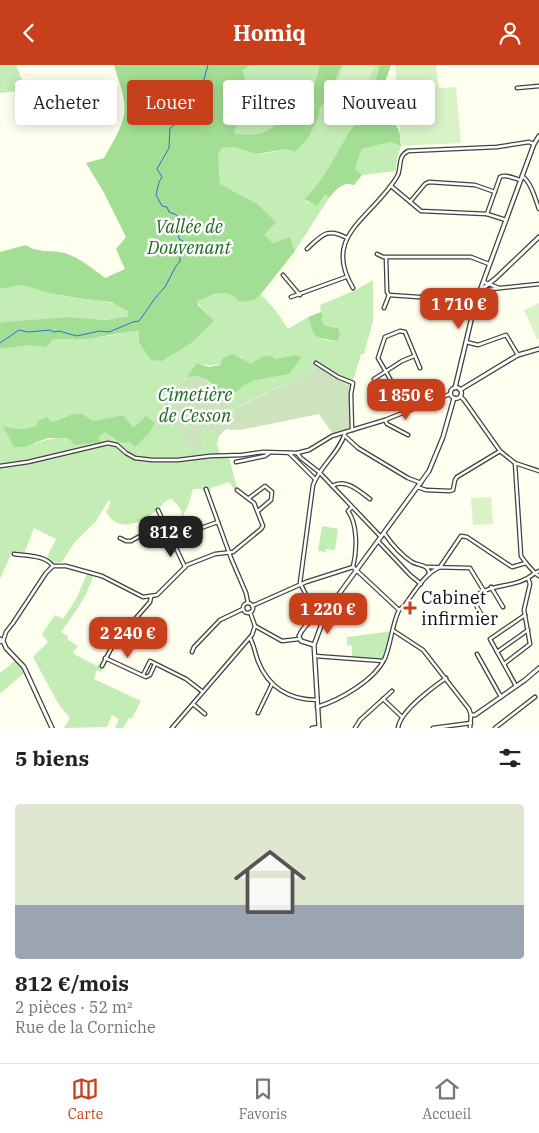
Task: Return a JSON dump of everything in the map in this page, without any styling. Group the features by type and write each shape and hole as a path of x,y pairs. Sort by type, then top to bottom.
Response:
{"street":[{"path":"517,88 539,86"},
{"path":"0,466 36,460 108,443 117,445 130,456 152,460 178,460 210,455 244,455 270,452 297,453 314,448 332,436 345,434 385,420 450,394 452,389 456,388 465,342 480,291 534,143 539,136"},
{"path":"353,288 346,277 342,259 347,238 391,186 399,171 401,158 408,151 497,147 529,142 534,143"},
{"path":"522,176 525,177 529,184 539,209"},
{"path":"487,214 501,177 520,180"},
{"path":"410,202 425,184 429,182 475,185 495,192"},
{"path":"391,186 420,211 487,214 506,220"},
{"path":"307,249 319,237 328,232 333,231 347,238"},
{"path":"480,291 539,237"},
{"path":"377,254 386,257 471,257 490,264"},
{"path":"386,257 387,292 390,295"},
{"path":"283,275 300,295"},
{"path":"485,277 497,276"},
{"path":"291,297 346,277"},
{"path":"484,281 500,289"},
{"path":"480,291 539,284"},
{"path":"436,300 441,292"},
{"path":"390,295 433,298 447,309 474,309"},
{"path":"384,308 390,295"},
{"path":"407,411 402,398 378,358 386,337 400,331 404,332 420,368"},
{"path":"465,342 478,345 506,335 518,355"},
{"path":"460,390 518,355 539,349"},
{"path":"374,379 414,356"},
{"path":"316,363 338,377 353,383 351,394 352,430"},
{"path":"456,388 460,390"},
{"path":"460,390 460,396 500,451 515,463 539,471"},
{"path":"450,394 454,398"},
{"path":"454,398 460,396"},
{"path":"299,639 300,632 319,617 354,568 384,533 421,483 434,461 446,429 454,398"},
{"path":"385,420 387,424 408,435"},
{"path":"345,434 358,448 421,483"},
{"path":"312,728 319,727 314,645 321,626 319,617 300,585 313,485 319,472 345,434"},
{"path":"417,487 426,490 453,490 457,477 500,451"},
{"path":"236,462 270,452"},
{"path":"289,453 315,479"},
{"path":"297,453 332,485 396,560 421,584"},
{"path":"515,463 520,547 526,563 539,575"},
{"path":"332,485 338,483 350,485 370,499"},
{"path":"249,499 265,486 272,493 271,499 258,511"},
{"path":"206,489 229,553 246,593 248,603"},
{"path":"1,640 46,573 53,566 61,565 102,576 140,596 150,597 157,595 192,562 233,552 263,526 254,503 237,490"},
{"path":"352,507 348,511 352,518 354,529 354,568"},
{"path":"158,510 185,567"},
{"path":"172,538 218,522"},
{"path":"120,537 126,541 131,541 164,523"},
{"path":"384,533 402,554 413,563 427,567 470,568 484,591"},
{"path":"317,707 334,702 374,674 383,661 394,631 399,610 404,607 421,584 440,567 458,540 463,536 512,567 526,563"},
{"path":"14,553 41,558 50,562 53,566"},
{"path":"396,560 402,554"},
{"path":"427,567 429,576"},
{"path":"248,603 252,605 300,585 354,568"},
{"path":"354,568 399,610"},
{"path":"484,619 472,598 491,587 514,584 539,571"},
{"path":"504,663 527,647 530,642 524,610 530,582 528,578"},
{"path":"491,587 503,607"},
{"path":"102,666 114,643 150,602 150,597"},
{"path":"192,652 209,629 226,617 243,609 244,605 248,603"},
{"path":"172,728 254,632 255,626 250,612 252,605"},
{"path":"243,609 246,612 250,612"},
{"path":"516,686 490,639 525,615"},
{"path":"255,626 282,641 299,639 314,645"},
{"path":"497,652 528,630"},
{"path":"394,631 419,646 446,677 469,709 471,726 433,728"},
{"path":"1,640 6,632"},
{"path":"250,638 261,667 272,684 280,691 291,696 303,700 317,701"},
{"path":"1,640 24,667 52,728"},
{"path":"476,654 501,697"},
{"path":"315,656 383,661"},
{"path":"106,658 148,677 156,664"},
{"path":"143,675 150,661 186,679 203,692"},
{"path":"471,715 474,715 501,697 539,668"},
{"path":"398,728 402,717 428,691 446,677"},
{"path":"258,713 272,684"},
{"path":"355,728 360,720 392,691"},
{"path":"495,728 535,697"},
{"path":"383,699 402,717"},
{"path":"193,704 205,714"}],"green space":[{"path":"0,65 16,65 22,80 15,80 15,91 0,93"},
{"name":"Vallée de Douvenant","path":"114,65 251,65 242,70 246,80 223,80 223,125 236,125 235,134 248,135 266,131 275,125 314,125 314,84 320,65 342,65 335,80 324,80 324,103 319,110 319,117 309,137 295,152 287,149 256,154 234,147 222,148 218,155 220,184 256,203 276,222 264,235 273,243 290,237 295,251 255,300 240,302 230,294 220,293 197,301 198,305 214,321 191,343 162,361 151,360 139,342 139,330 87,339 54,339 46,347 27,345 0,349 0,323 67,317 106,320 128,316 128,311 111,302 49,293 22,285 0,289 0,252 26,245 34,249 59,252 75,257 105,278 125,269 116,249 126,237 103,191 86,163 104,158 116,137 123,121 125,109 122,90"},
{"path":"251,65 320,65 314,84 314,80 246,80 241,70"},
{"path":"342,65 380,65 375,80 335,80"},
{"path":"344,65 375,65 369,80 338,80"},
{"path":"380,65 391,65 386,80 375,80"},
{"path":"395,65 436,65 439,88 456,87 461,143 401,146 399,125 435,125 435,80 396,80"},
{"path":"324,103 324,125 356,125 351,129 324,175 304,199 309,203 325,194 329,198 295,251 290,237 273,243 263,235 256,203 220,184 218,155 222,148 234,147 256,154 287,149 309,137 319,117 319,110"},
{"path":"236,125 276,125 266,132 235,135"},
{"path":"356,125 395,125 400,133 401,146 390,142 362,149 355,169 362,175 354,185 343,185 329,198 325,194 317,206 304,199 324,175 351,129"},
{"path":"390,142 401,146 397,158 396,171 362,175 355,169 362,149"},
{"path":"373,280 373,321 364,354 361,354 351,388 319,367 231,410 222,396 235,393 244,385 297,355 275,359 259,359 251,364 246,363 240,357 219,365 197,363 179,384 162,412 173,422 203,429 207,428 219,436 217,445 220,453 228,453 237,488 234,489 229,482 211,488 210,493 206,494 201,489 193,489 188,506 175,531 182,513 172,499 167,500 145,519 126,525 114,521 106,512 111,502 108,501 96,521 74,543 62,562 56,563 47,557 56,539 34,528 24,554 12,552 0,579 0,349 27,344 46,347 54,339 109,336 136,330 213,321 196,301 222,292 255,300 261,294 288,329 308,317 314,332 319,338 335,341 338,328 325,326 321,319 323,317 320,305 356,290","holes":["123,415 133,427 137,425 114,439 105,431 98,438 100,441 59,438 35,444 4,426 23,430 66,416 88,418 93,421"]},
{"path":"22,285 69,297 110,302 128,311 128,316 106,320 67,317 0,323 0,289"},
{"path":"539,303 539,339 537,339 524,310"},
{"path":"321,312 323,317 321,319 325,326 338,328 340,334 337,341 320,338 314,334 308,317"},
{"path":"233,354 251,364 266,356 275,359 297,355 301,358 289,374 255,380 244,385 235,393 222,396 207,380 197,377 186,378 197,363 209,367 220,365 223,358"},
{"name":"Cimetière de Cesson","path":"319,367 351,388 351,428 333,434 319,414 240,430 226,429 219,436 207,428 203,429 205,436 200,450 187,444 176,427 162,412 171,396 187,378 195,376 212,385 232,410"},
{"path":"74,414 82,414 93,421 123,415 133,427 146,416 155,423 149,433 135,447 129,442 120,441 105,432 98,438 101,442 75,445 68,438 48,438 24,447 14,447 3,426 16,429 28,428 37,426 38,421 47,417 51,422"},
{"path":"491,497 493,524 473,525 471,498"},
{"path":"322,526 338,529 335,550 326,549 326,552 318,551"},
{"path":"87,574 93,576 87,591 80,605 61,632 68,636 67,639 78,646 73,652 74,654 97,666 98,664 104,667 101,672 97,670 94,679 141,701 132,718 129,718 123,728 115,728 119,719 112,715 107,727 64,728 70,718 58,703 33,657 48,642 42,634 55,615 63,619 76,599"},
{"path":"394,631 383,661 352,659 352,646 347,645 347,637"},
{"path":"16,660 25,672 0,694 0,673"}],"waterway":[{"path":"0,343 19,330 28,332 50,330 77,336 99,331 109,332 139,321 165,287 180,262 183,241 179,239 178,230 174,228 177,216 169,212 167,207 162,206 156,195 162,177 157,169 169,148 170,128 174,125 176,117 187,109 193,92 201,90 208,65"}],"place":[{"name":"Cabinet infirmier","path":"410,608"}]}
